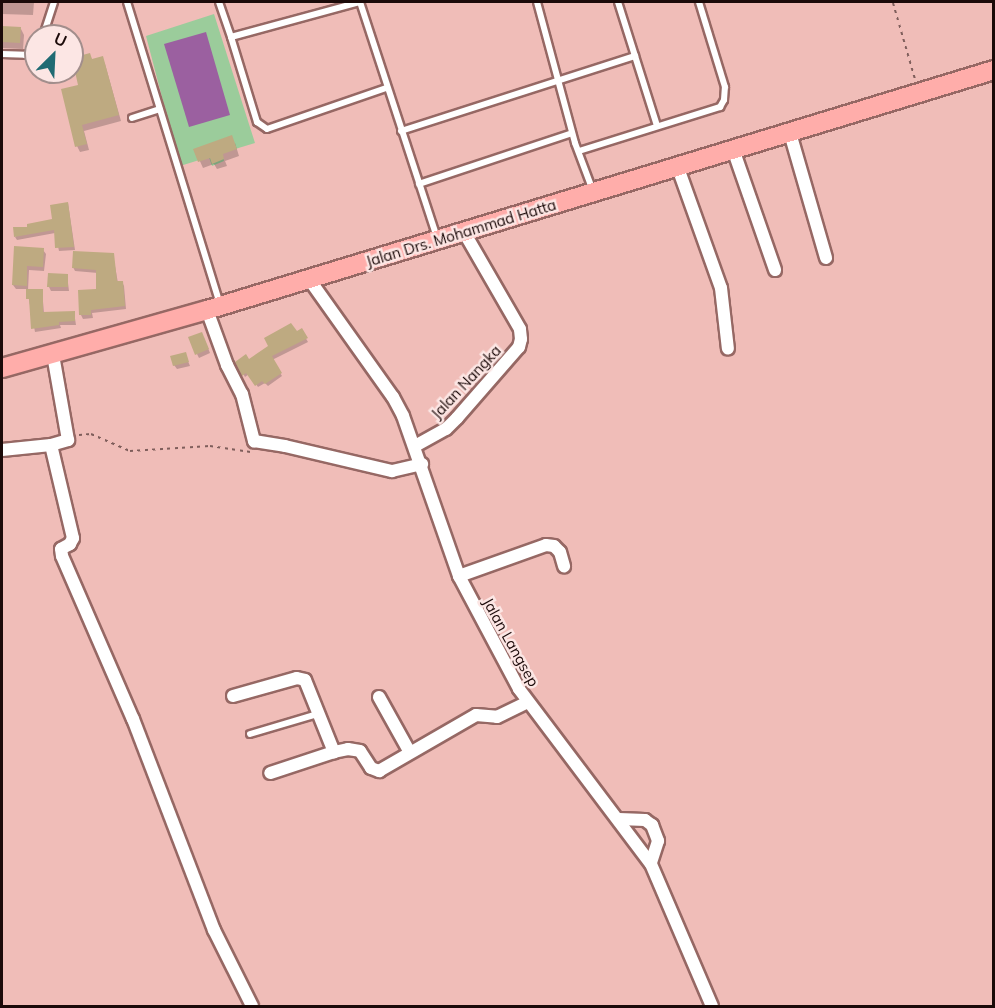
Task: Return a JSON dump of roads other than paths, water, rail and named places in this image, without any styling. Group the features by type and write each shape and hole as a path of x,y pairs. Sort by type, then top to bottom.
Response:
{"main road":[{"name":"Jalan Drs. Mohammad Hatta","path":"2,368 214,308 734,152 993,70"}],"street":[{"path":"790,133 826,258"},
{"path":"734,152 775,270"},
{"path":"678,168 721,288 728,349"},
{"name":"Jalan Nangka","path":"415,446 446,429 457,418 519,347 521,339 520,329 464,232"},
{"name":"Jalan Langsep","path":"309,279 393,397 422,464 459,576 528,702 651,863 712,1006"},
{"path":"214,308 226,365 242,394 254,441 392,471 422,464"},
{"path":"2,450 51,445 66,433 53,355"},
{"path":"51,445 73,538 70,544 61,549 62,556 133,719 214,930 252,1006"},
{"path":"459,576 546,545 554,546 560,552 564,566"},
{"path":"233,696 302,678 305,680 334,752"},
{"path":"379,697 409,752"},
{"path":"270,773 348,749 360,751 371,768 379,771 476,715 497,717 528,702"},
{"path":"619,819 645,820 652,825 658,841 651,863"}],"lane":[{"path":"47,24 54,2"},
{"path":"127,2 160,109 214,308"},
{"path":"219,2 257,122 267,129 386,88"},
{"path":"231,37 360,2 386,88 438,240"},
{"path":"537,2 572,132 594,194"},
{"path":"618,2 657,126"},
{"path":"579,152 720,107 724,100 725,87 699,2"},
{"path":"2,54 24,55"},
{"path":"401,131 635,56"},
{"path":"132,118 160,109"},
{"path":"419,184 572,132"},
{"path":"250,734 318,714"}]}
